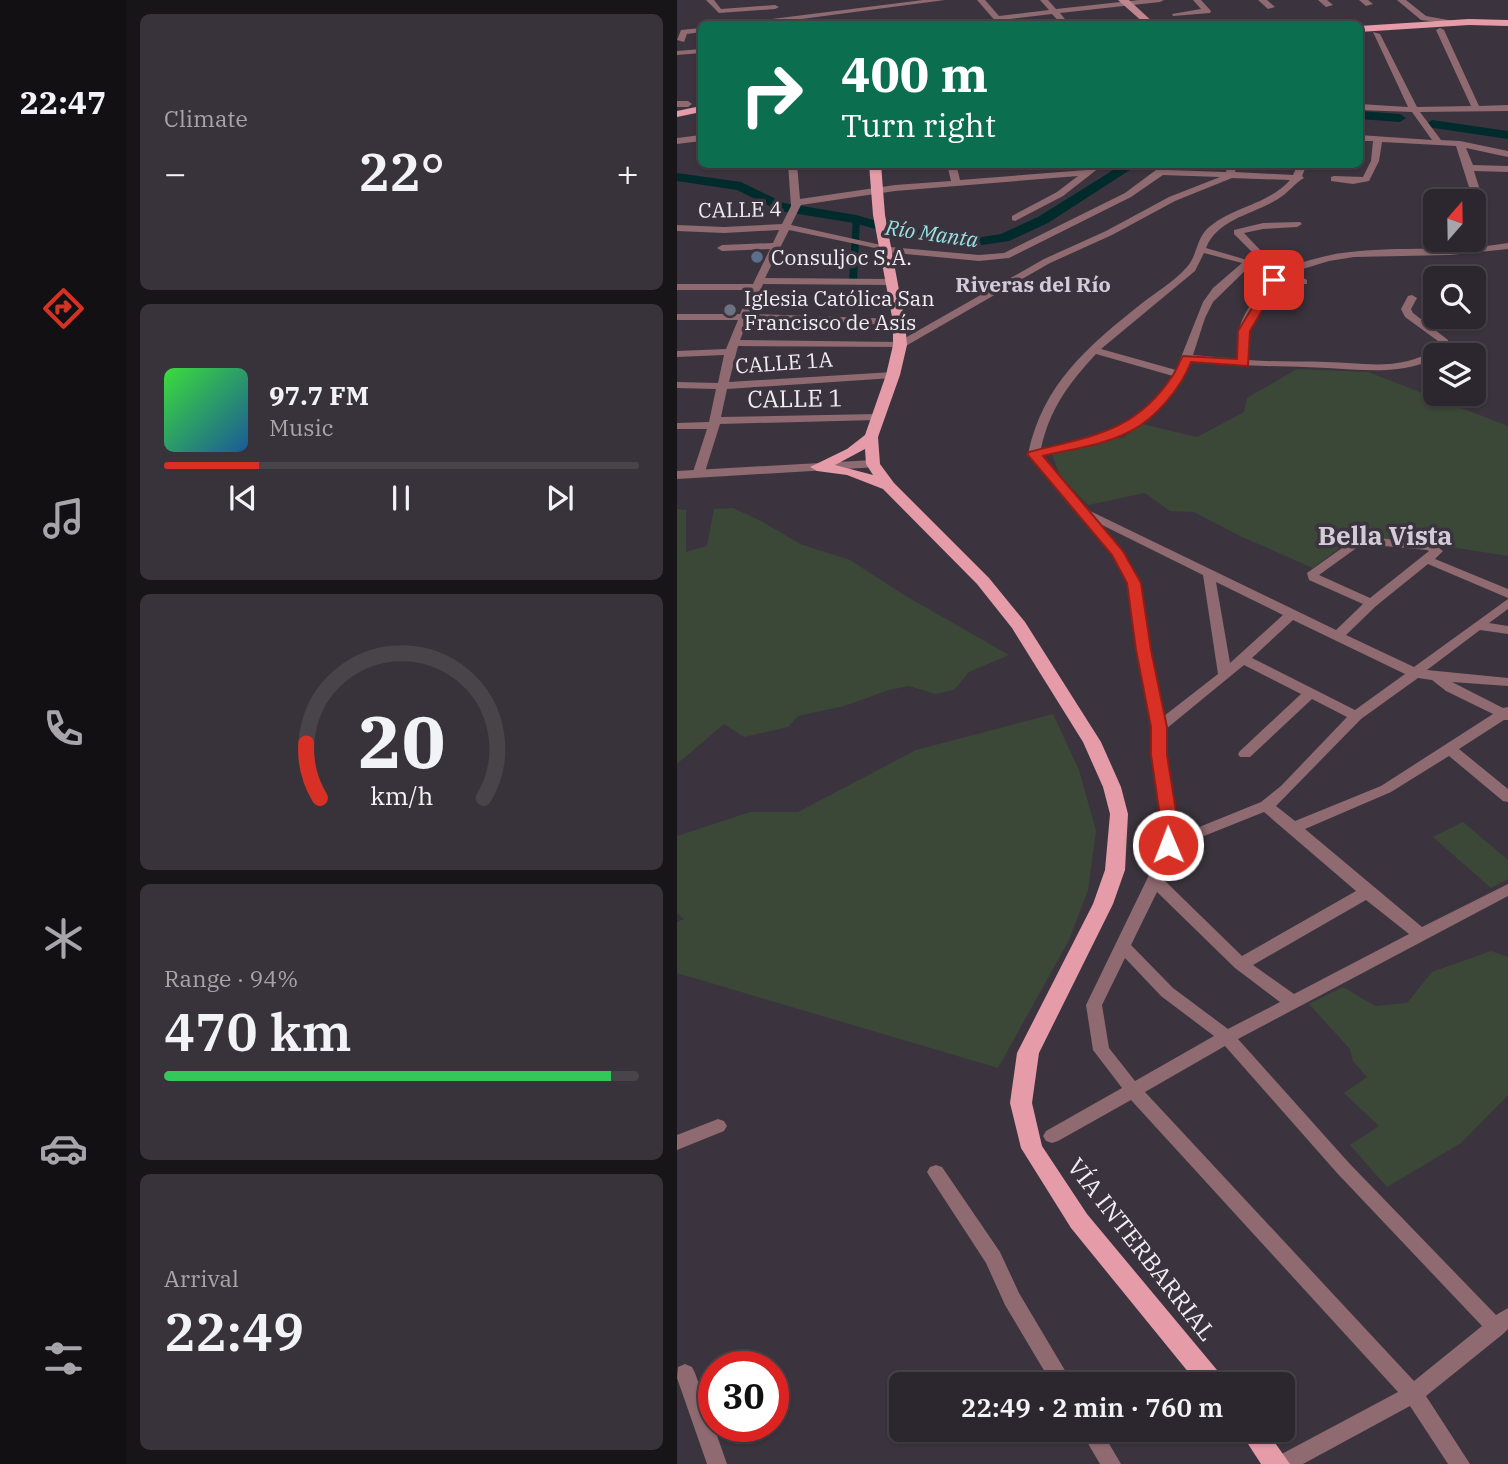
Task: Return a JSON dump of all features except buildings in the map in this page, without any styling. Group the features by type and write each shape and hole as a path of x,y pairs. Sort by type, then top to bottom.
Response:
{"main road":[{"path":"1124,2 1143,21"},
{"path":"1363,29 1508,22"},
{"path":"1363,36 1508,29"},
{"path":"679,109 698,107"},
{"path":"679,109 698,107"},
{"path":"873,464 871,437 893,375 900,345 899,322 879,215 876,168"},
{"path":"816,467 852,452 871,437"},
{"name":"VÍA INTERBARRIAL","path":"873,464 889,486 983,581 1019,626 1081,723 1112,787 1119,814 1115,870 1103,904 1028,1053 1021,1103 1032,1148 1079,1221 1203,1372"},
{"path":"816,467 850,471 889,486"},
{"path":"1260,1442 1277,1464"}],"street":[{"path":"710,0 720,11 774,4 781,21 826,11 871,9 941,0"},
{"path":"865,0 871,9"},
{"path":"981,0 1000,21 1124,2 1160,0"},
{"path":"1044,0 1062,21"},
{"path":"1176,14 1207,11 1197,0"},
{"path":"1262,0 1271,6"},
{"path":"1401,0 1415,14 1432,20 1469,22"},
{"path":"1386,27 1410,21 1415,14"},
{"path":"681,40 684,32 698,30"},
{"path":"1440,30 1476,108"},
{"path":"1376,34 1416,112 1435,138"},
{"path":"677,53 698,51"},
{"path":"1363,107 1416,112 1508,108"},
{"path":"677,141 698,138"},
{"path":"1363,138 1435,138 1508,154"},
{"path":"1334,179 1365,179 1375,161 1378,138"},
{"path":"1460,144 1475,189"},
{"path":"698,475 714,423 731,347 795,204 792,168"},
{"path":"952,168 956,183"},
{"path":"1020,168 1023,179"},
{"path":"1015,218 1060,194 1093,168"},
{"name":"CALLE 4","path":"677,228 724,230 787,225 885,247 979,258 1006,256 1128,195 1166,168"},
{"path":"677,354 731,347 900,345 1047,261 1109,233 1145,212 1229,176 1232,168"},
{"path":"1302,168 1299,178 1283,194 1213,229 1203,239 1200,258 1191,269 1093,349 1065,382 1048,408 1035,439 1034,454 1118,554 1134,583 1143,650 1159,727 1159,755 1170,830 1168,845 1154,880 1094,1005 1101,1050 1132,1089 1413,1394 1460,1464"},
{"path":"1469,168 1508,169"},
{"path":"795,204 879,189 1085,173"},
{"path":"1161,173 1299,178"},
{"path":"1297,224 1263,226 1237,232 1260,255 1303,282"},
{"path":"722,248 775,246"},
{"path":"1243,363 1244,331 1268,289 1285,271 1353,254 1470,251 1508,246"},
{"path":"1202,250 1249,262"},
{"path":"1034,454 1100,439 1128,428 1158,402 1180,375 1198,322 1213,295 1260,255"},
{"path":"677,287 890,282"},
{"path":"1187,358 1377,370 1422,362 1443,348 1443,340 1409,315 1406,309 1412,298"},
{"path":"677,317 899,322"},
{"path":"1093,349 1180,375"},
{"name":"CALLE 1A","path":"677,385 722,386 893,375"},
{"name":"CALLE 1","path":"677,426 877,417"},
{"path":"677,475 873,464"},
{"path":"1084,512 1415,673 1508,682"},
{"path":"1339,635 1371,603 1437,551 1430,547 1359,540 1312,574 1371,603"},
{"path":"1428,560 1508,594"},
{"path":"1209,575 1225,675"},
{"path":"1168,845 1266,806 1356,716 1508,603"},
{"path":"1159,727 1225,675 1292,614"},
{"path":"1479,626 1508,630"},
{"path":"1243,659 1356,716"},
{"path":"1436,676 1451,688 1507,714"},
{"path":"1245,754 1310,693"},
{"path":"1296,827 1386,789 1507,714"},
{"path":"1451,750 1508,797"},
{"path":"1266,806 1296,827 1337,869 1419,934"},
{"path":"1154,880 1241,964 1292,1002"},
{"path":"1053,1136 1227,1037 1508,889"},
{"path":"1241,964 1367,892"},
{"path":"1122,945 1167,992 1227,1037 1343,1168 1502,1323 1413,1394 1283,1464"},
{"path":"677,1143 718,1126"},
{"path":"936,1172 993,1258 1012,1300 1056,1372"},
{"path":"685,1373 717,1464"},
{"path":"1097,1442 1111,1464"}],"green space":[{"path":"1297,369 1368,372 1423,393 1423,406 1456,406 1508,426 1508,556 1432,544 1354,537 1313,568 1240,536 1194,512 1170,511 1145,493 1088,505 1060,476 1052,454 1124,437 1142,424 1197,437 1244,412 1247,398"},
{"path":"733,508 800,544 850,560 904,595 1009,655 969,672 954,690 936,694 909,686 889,690 844,706 798,716 788,727 744,737 724,724 677,764 677,509 686,510 686,552 707,546 714,509"},
{"path":"1053,714 1079,770 1096,831 1088,890 1069,940 998,1068 677,973 677,922 684,919 677,913 677,836 750,812 798,812 916,750"},
{"path":"1463,822 1508,860 1508,879 1491,888 1433,837"},
{"path":"1491,951 1508,957 1508,1095 1461,1143 1387,1187 1350,1145 1379,1126 1344,1093 1367,1077 1353,1061 1350,1049 1309,1004 1343,987 1375,1006 1407,1003 1432,972"}],"waterway":[{"name":"Río Manta","path":"1363,115 1400,118"},
{"name":"Río Manta","path":"1432,124 1508,135"},
{"name":"Río Manta","path":"677,177 741,186 780,207 856,219 904,233 982,241 1004,238 1043,220 1127,168"},
{"path":"853,282 856,219"}],"place":[{"name":"Consuljoc S.A.","path":"757,257"},
{"name":"Iglesia Católica San Francisco de Asís","path":"730,310"}],"district":[{"name":"Riveras del Río","path":"1033,284"},
{"name":"Bella Vista","path":"1385,535"}],"route":[{"path":"1168,845 1170,830 1159,755 1159,727 1143,650 1134,583 1118,554 1034,454 1100,439 1128,428 1158,402 1180,375 1187,358 1243,363 1244,331 1274,280"}]}
